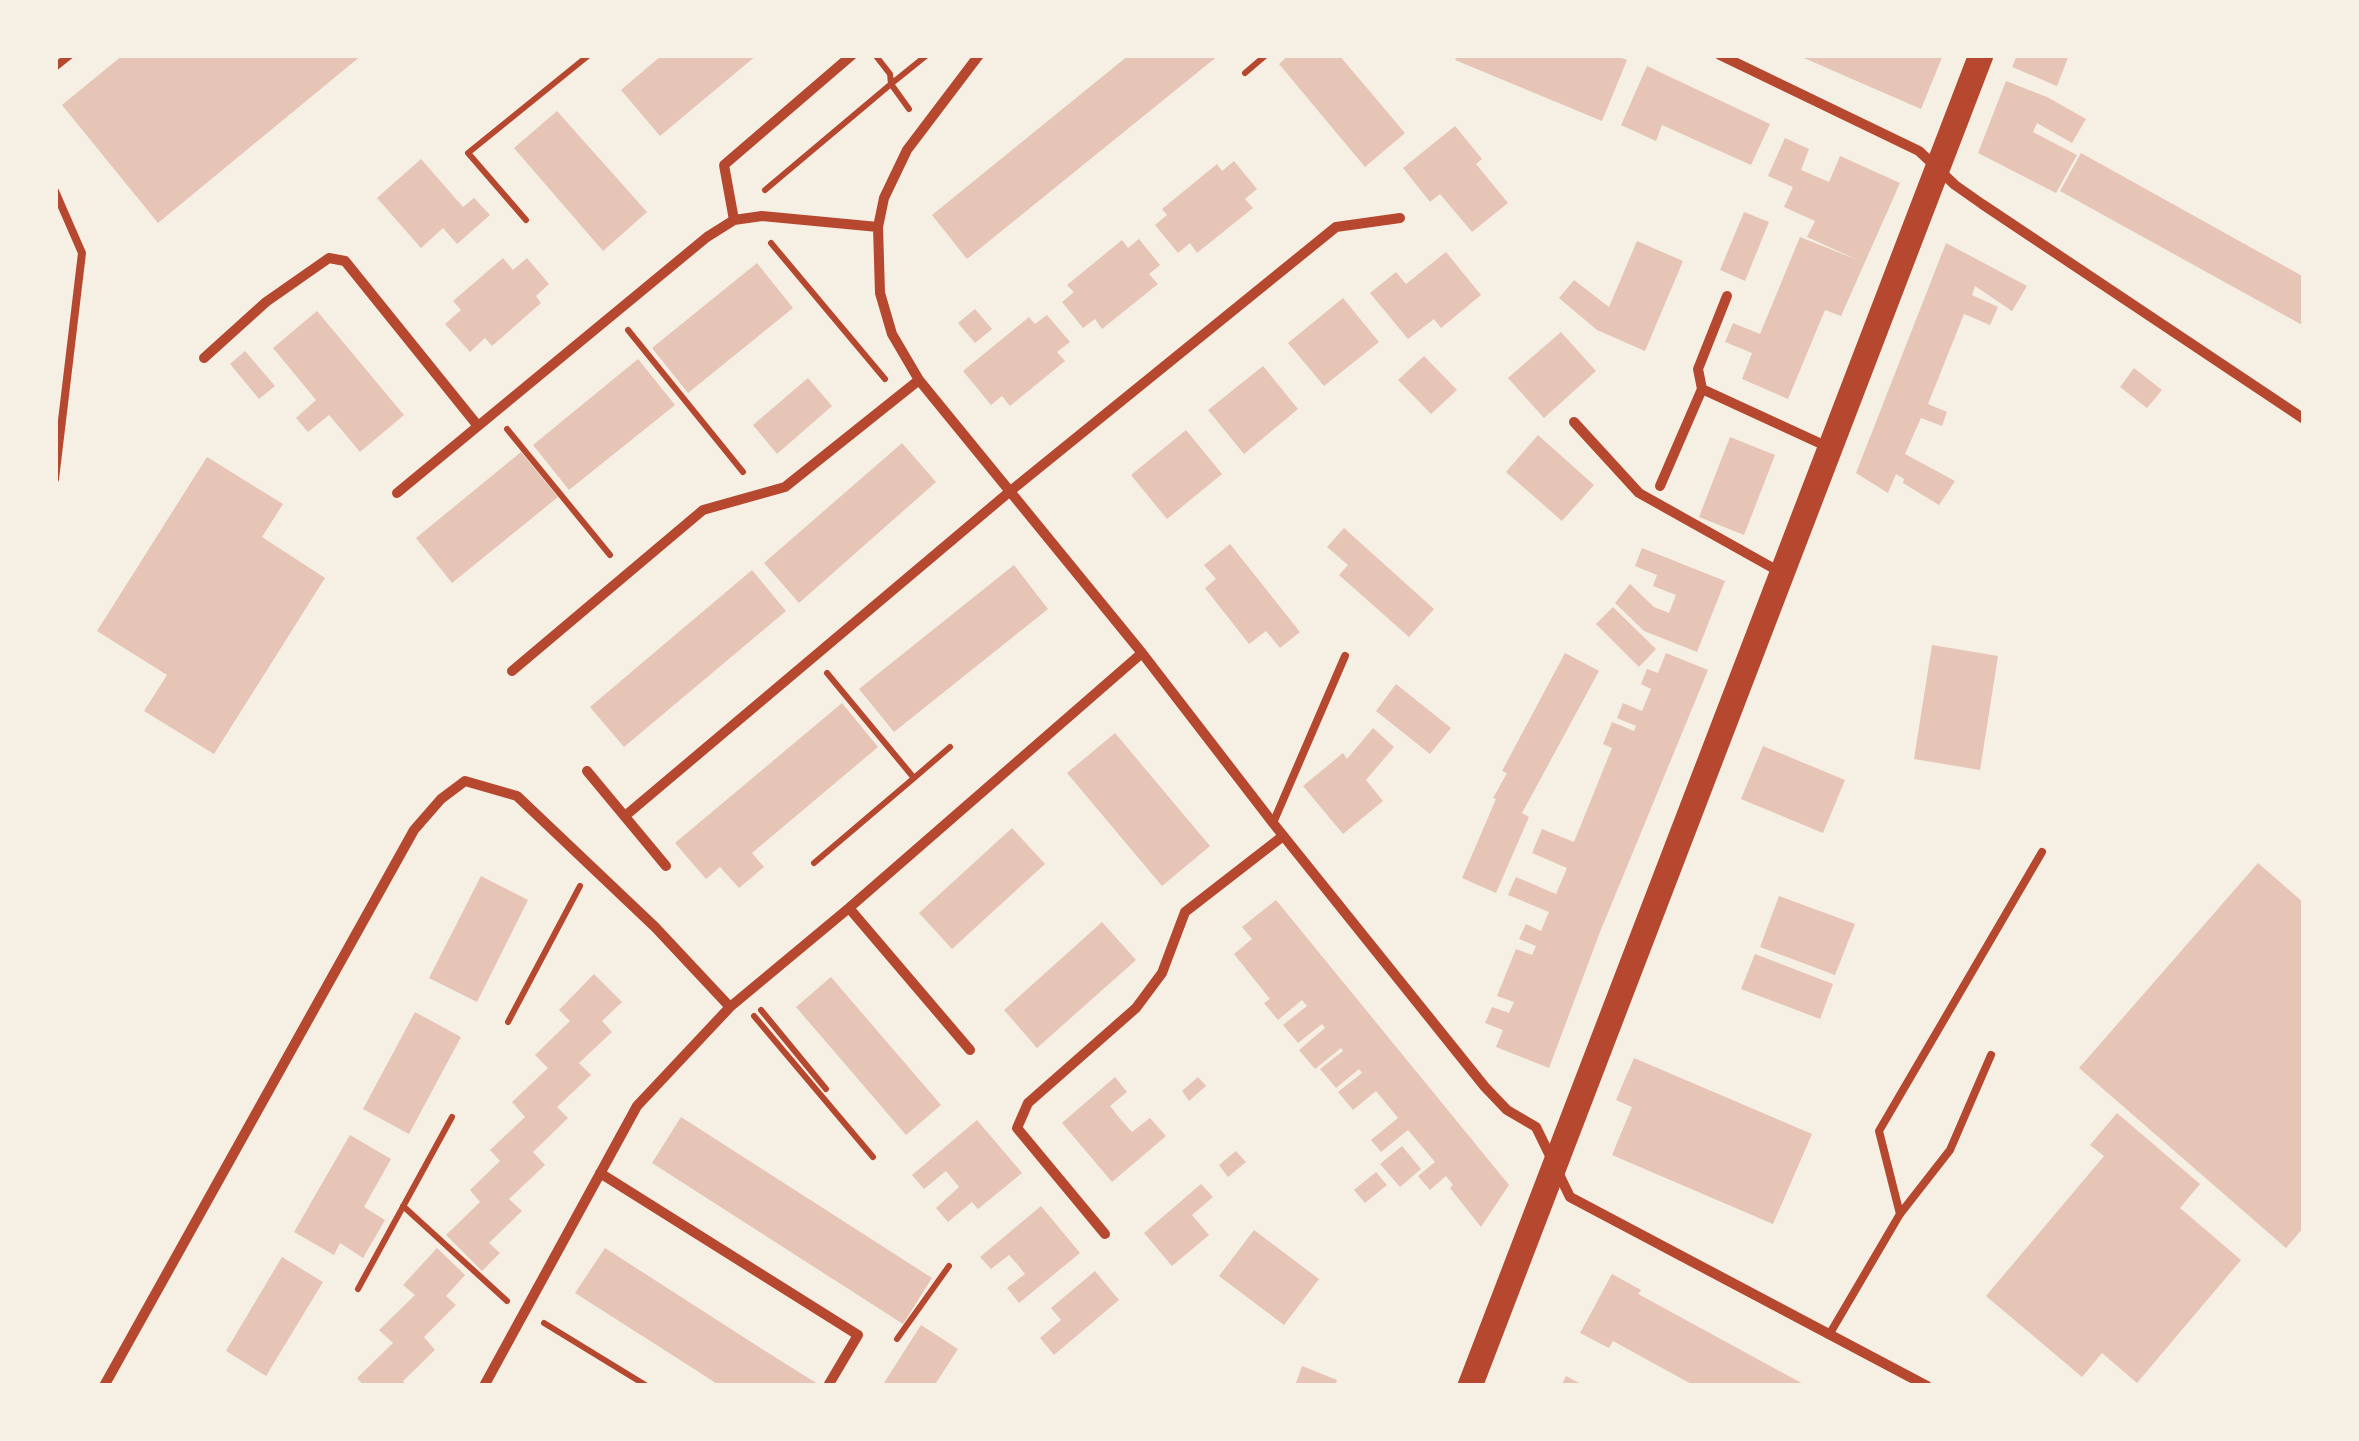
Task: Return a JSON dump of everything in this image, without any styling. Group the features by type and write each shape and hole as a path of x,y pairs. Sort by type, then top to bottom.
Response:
{"main road":[{"path":"1470,1386 1981,55"}],"street":[{"path":"734,220 724,166 852,55"},
{"path":"979,55 906,150 884,198 878,227 880,292 892,334 919,380 1142,652 1283,836 1485,1087 1507,1110 1536,1128 1570,1197 1926,1386"},
{"path":"1720,55 1909,146 1938,166 1955,185 2076,269 2304,419"},
{"path":"396,492 707,237 734,220 762,216 878,227"},
{"path":"625,816 1008,493 1336,226 1400,218"},
{"path":"204,358 266,302 329,258 345,261 478,426"},
{"path":"1660,486 1702,388 1698,369 1727,296"},
{"path":"512,671 703,510 785,487 919,380"},
{"path":"1702,388 1828,447"},
{"path":"1574,422 1639,493 1780,572"},
{"path":"484,1386 636,1106 730,1007 1142,652"},
{"path":"588,771 666,866"},
{"path":"104,1386 414,830 440,799 464,782 517,796 655,927 730,1007"},
{"path":"1105,1234 1017,1128 1028,1104 1136,1008 1162,974 1186,912 1283,836"},
{"path":"849,908 970,1050"},
{"path":"600,1173 858,1335 829,1384"}],"lane":[{"path":"55,67 70,55"},
{"path":"55,191 82,253 55,479"},
{"path":"1273,823 1345,656"},
{"path":"1900,1214 1879,1131 2042,852"},
{"path":"1828,1336 1900,1214 1950,1150 1991,1054"}],"path":[{"path":"526,220 468,153 588,55"},
{"path":"875,55 910,110"},
{"path":"762,193 927,55"},
{"path":"1244,73 1266,55"},
{"path":"750,218 898,396"},
{"path":"614,314 759,492"},
{"path":"494,412 626,575"},
{"path":"814,656 914,778"},
{"path":"814,863 950,747"},
{"path":"508,1022 590,866"},
{"path":"757,1005 826,1089"},
{"path":"750,1012 873,1157"},
{"path":"358,1289 452,1116"},
{"path":"403,1206 522,1315"},
{"path":"897,1339 949,1266"},
{"path":"543,1323 646,1386"}],"building":[{"path":"123,55 362,55 158,223 62,105"},
{"path":"662,55 757,55 660,136 621,90"},
{"path":"1129,55 1219,55 967,259 932,215"},
{"path":"1289,55 1339,55 1405,133 1365,167 1279,64"},
{"path":"1457,55 1614,55 1627,60 1602,121 1455,60"},
{"path":"1797,55 1943,55 1921,109"},
{"path":"2017,55 2069,55 2057,86 2012,67"},
{"path":"1647,66 1770,124 1751,165 1662,125 1656,141 1621,125"},
{"path":"2006,81 2047,97 2086,119 2072,143 2037,123 2033,132 2077,155 2056,193 1978,153"},
{"path":"557,111 647,212 603,251 514,148"},
{"path":"1455,126 1482,159 1476,164 1508,203 1472,232 1440,194 1430,202 1403,168"},
{"path":"1785,138 1809,149 1801,170 1829,182 1840,156 1900,183 1841,316 1825,310 1788,399 1742,379 1752,353 1725,342 1733,323 1760,334 1800,237 1860,261 1807,237 1815,221 1784,207 1793,187 1768,176"},
{"path":"2081,153 2304,277 2304,326 2060,191"},
{"path":"421,159 463,207 474,198 490,215 457,244 443,228 421,248 377,198"},
{"path":"1234,161 1257,189 1245,199 1253,208 1197,253 1190,243 1178,253 1155,225 1167,215 1162,209 1217,164 1222,171"},
{"path":"1744,212 1769,222 1745,281 1720,270"},
{"path":"1139,239 1160,265 1149,274 1158,284 1102,329 1095,319 1083,328 1062,302 1074,292 1067,285 1122,240 1128,248"},
{"path":"1637,241 1683,261 1645,351 1597,330 1559,298 1574,280 1609,307"},
{"path":"1946,243 2027,286 2012,311 1975,286 1972,295 1998,307 1990,325 1964,314 1928,404 1947,412 1942,426 1921,418 1905,454 1955,481 1939,505 1903,483 1904,479 1896,474 1888,493 1856,473"},
{"path":"1446,252 1481,295 1441,328 1434,319 1408,339 1370,293 1396,272 1406,284"},
{"path":"503,258 513,270 527,258 549,284 536,296 541,303 492,346 485,338 470,352 445,324 461,310 453,301"},
{"path":"757,263 793,308 688,393 652,348"},
{"path":"1343,298 1379,342 1324,386 1288,343"},
{"path":"975,309 992,329 975,343 958,323"},
{"path":"317,311 404,415 360,452 329,415 308,432 296,418 316,400 273,348"},
{"path":"1047,315 1070,342 1057,352 1065,361 1010,406 1002,396 991,405 963,371 1029,317 1035,324"},
{"path":"1561,332 1596,371 1544,418 1508,378"},
{"path":"245,351 275,386 259,399 230,364"},
{"path":"1424,356 1457,390 1431,414 1398,380"},
{"path":"638,359 675,405 569,490 533,445"},
{"path":"1263,366 1298,409 1244,454 1208,410"},
{"path":"2134,368 2162,390 2147,408 2120,387"},
{"path":"808,378 832,406 777,454 753,425"},
{"path":"1186,430 1222,474 1167,519 1131,475"},
{"path":"1538,435 1594,485 1562,521 1506,472"},
{"path":"1730,437 1775,455 1744,535 1699,517"},
{"path":"902,443 936,482 799,603 764,563"},
{"path":"521,452 558,497 452,583 416,538"},
{"path":"207,457 283,504 262,537 325,578 214,754 144,711 167,675 97,631"},
{"path":"1344,528 1434,609 1409,637 1339,575 1348,565 1327,547"},
{"path":"1230,544 1300,632 1280,648 1266,631 1249,644 1205,588 1216,579 1204,565"},
{"path":"1642,548 1725,581 1697,652 1644,631 1615,603 1630,584 1654,607 1669,613 1676,595 1653,586 1657,575 1635,566"},
{"path":"1014,565 1048,609 894,732 859,689"},
{"path":"752,570 786,611 624,747 590,707"},
{"path":"1613,607 1656,649 1639,667 1596,624"},
{"path":"1932,645 1998,656 1980,770 1914,759"},
{"path":"1565,653 1599,671 1522,813 1529,817 1496,893 1462,878 1496,799 1493,798 1507,773 1502,771"},
{"path":"1666,653 1708,670 1600,932 1549,1068 1496,1047 1503,1030 1485,1023 1492,1007 1509,1013 1514,1002 1497,996 1516,949 1532,955 1536,946 1519,939 1526,924 1541,931 1549,912 1508,895 1516,877 1556,894 1567,868 1532,853 1542,829 1574,842 1612,748 1603,744 1612,722 1634,731 1636,726 1617,718 1623,703 1642,711 1651,689 1641,684 1647,669 1658,673"},
{"path":"1396,684 1451,728 1430,754 1376,711"},
{"path":"842,703 878,747 752,853 764,867 739,888 720,867 706,879 675,843"},
{"path":"1373,728 1394,747 1366,780 1383,801 1343,834 1303,786 1343,753 1347,759"},
{"path":"1115,733 1210,846 1162,886 1067,773"},
{"path":"1763,746 1845,780 1823,833 1741,799"},
{"path":"1012,828 1045,864 952,949 919,913"},
{"path":"2258,863 2304,903 2304,1227 2286,1248 2079,1068"},
{"path":"481,876 528,900 477,1002 429,978"},
{"path":"1779,896 1855,924 1835,975 1760,947"},
{"path":"1276,900 1509,1185 1481,1227 1450,1188 1453,1185 1446,1176 1430,1190 1418,1176 1435,1162 1408,1130 1381,1152 1371,1140 1398,1118 1376,1091 1353,1110 1338,1092 1362,1073 1359,1069 1336,1088 1320,1069 1343,1051 1341,1048 1315,1069 1299,1050 1325,1028 1322,1024 1298,1043 1283,1025 1307,1006 1302,1000 1278,1020 1264,1003 1270,999 1234,954 1252,939 1242,927"},
{"path":"1102,922 1136,960 1037,1048 1004,1010"},
{"path":"1755,954 1833,984 1820,1019 1741,989"},
{"path":"594,974 622,1002 602,1021 612,1032 579,1063 591,1075 557,1107 568,1118 533,1152 545,1165 509,1199 522,1211 489,1243 500,1253 482,1271 446,1235 480,1202 470,1190 500,1161 490,1150 525,1117 512,1102 548,1068 535,1055 570,1021 559,1010"},
{"path":"831,977 941,1105 906,1135 796,1007"},
{"path":"415,1012 461,1037 409,1134 363,1109"},
{"path":"1634,1058 1812,1134 1773,1224 1612,1155 1632,1107 1616,1100"},
{"path":"1115,1077 1127,1092 1110,1106 1122,1121 1132,1132 1150,1118 1166,1136 1112,1182 1062,1123"},
{"path":"1198,1077 1206,1086 1189,1101 1182,1091"},
{"path":"2117,1113 2200,1184 2180,1208 2241,1260 2137,1383 2102,1353 2082,1377 1986,1296 2104,1156 2090,1145"},
{"path":"681,1117 932,1278 903,1324 652,1163"},
{"path":"977,1120 1022,1173 978,1209 972,1202 948,1222 936,1208 959,1187 946,1171 924,1189 912,1175"},
{"path":"350,1135 391,1159 364,1207 385,1220 363,1258 340,1243 334,1255 294,1232"},
{"path":"1402,1146 1421,1169 1400,1187 1380,1164"},
{"path":"1236,1151 1246,1162 1228,1177 1219,1165"},
{"path":"1376,1172 1387,1185 1365,1203 1354,1190"},
{"path":"1201,1184 1213,1197 1192,1215 1209,1235 1172,1266 1144,1233"},
{"path":"1041,1206 1080,1253 1019,1303 1007,1288 1025,1274 1018,1265 1009,1255 991,1269 980,1257"},
{"path":"1254,1230 1319,1279 1284,1325 1219,1276"},
{"path":"437,1248 465,1275 446,1296 456,1305 424,1337 435,1350 403,1381 407,1386 364,1386 357,1378 393,1343 379,1330 415,1295 403,1285"},
{"path":"605,1248 821,1386 720,1386 575,1293"},
{"path":"282,1257 323,1282 266,1376 226,1351"},
{"path":"1095,1271 1119,1300 1054,1355 1040,1338 1061,1320 1051,1308"},
{"path":"1612,1274 1641,1290 1638,1294 1807,1386 1695,1386 1613,1341 1609,1348 1580,1333"},
{"path":"921,1325 958,1349 934,1386 882,1386"},
{"path":"1302,1366 1337,1380 1335,1386 1295,1386"},
{"path":"1566,1376 1585,1386 1561,1386"}]}
